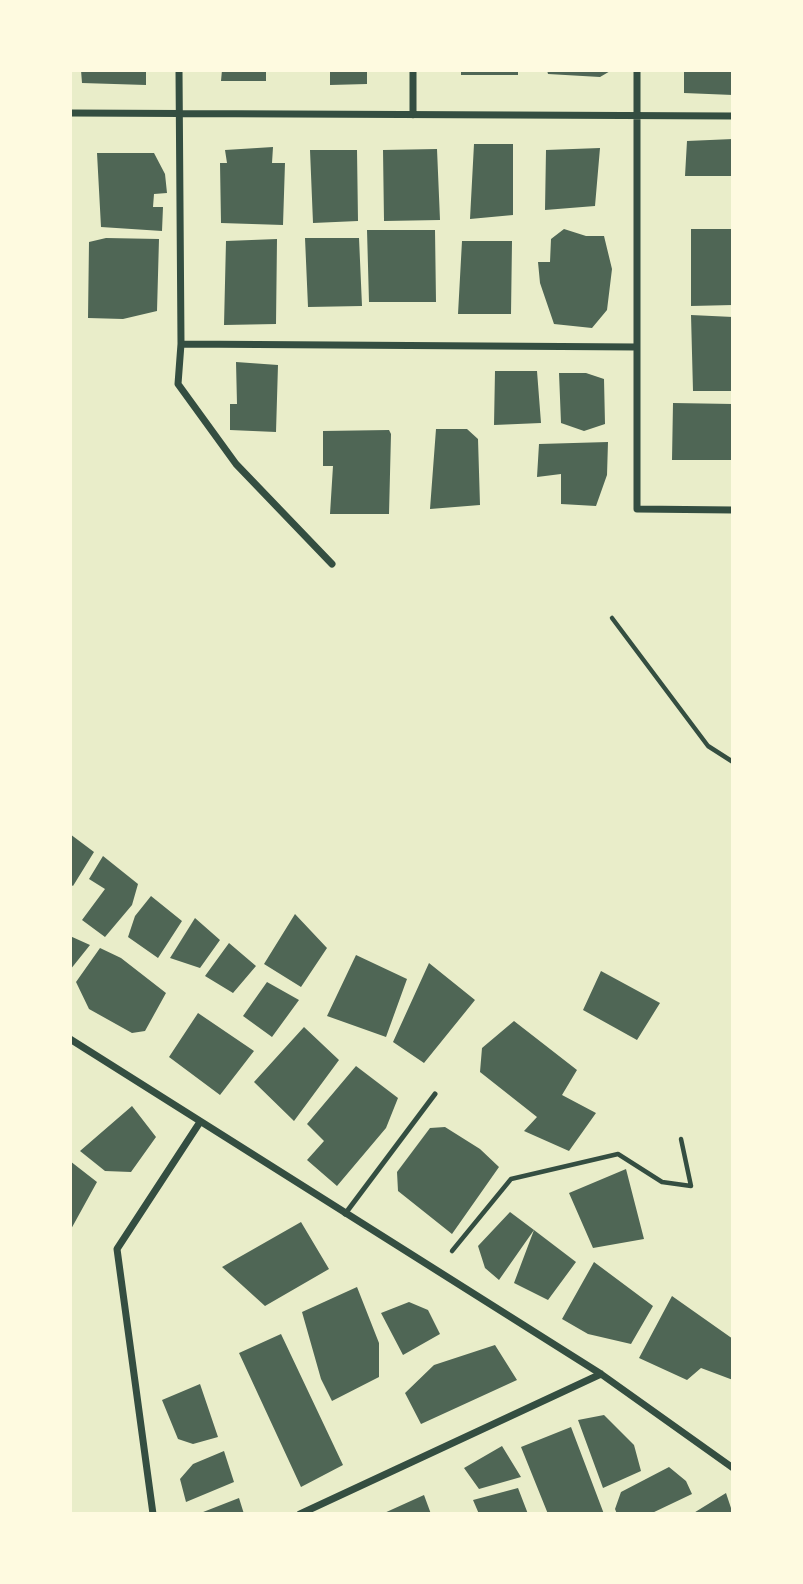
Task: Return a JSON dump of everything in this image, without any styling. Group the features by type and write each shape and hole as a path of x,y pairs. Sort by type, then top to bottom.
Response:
{"street":[{"path":"179,70 181,344 178,384 236,464 332,564"},
{"path":"413,70 413,115"},
{"path":"637,70 637,509 733,510"},
{"path":"70,113 733,116"},
{"path":"181,344 637,346"},
{"path":"70,1039 601,1374 733,1468"},
{"path":"153,1514 117,1249 200,1122"},
{"path":"300,1514 601,1374"}],"lane":[{"path":"345,1214 435,1094"}],"path":[{"path":"612,618 708,746 733,762"},
{"path":"435,1271 511,1179 618,1154 662,1182 691,1186 681,1139"}],"building":[{"path":"81,70 146,70 146,85 82,83"},
{"path":"222,70 266,70 266,81 221,81"},
{"path":"330,70 367,70 367,84 330,85"},
{"path":"461,70 518,70 518,75 461,75"},
{"path":"547,70 612,70 600,77 548,74"},
{"path":"684,70 733,70 733,95 684,93"},
{"path":"733,139 733,176 685,176 687,141"},
{"path":"474,144 513,144 513,215 470,219"},
{"path":"273,147 272,163 285,163 283,225 221,223 220,163 227,163 225,150"},
{"path":"600,148 595,206 545,210 546,150"},
{"path":"437,149 440,220 384,221 383,150"},
{"path":"310,150 357,150 358,221 313,223"},
{"path":"97,153 154,153 165,174 167,193 154,194 153,207 163,207 162,231 101,227"},
{"path":"564,229 586,236 604,236 612,269 607,310 592,328 554,324 540,283 538,262 550,262 551,239"},
{"path":"691,229 733,229 733,305 691,306"},
{"path":"367,230 435,230 436,302 369,302"},
{"path":"106,238 159,239 157,311 123,319 88,318 89,242"},
{"path":"305,238 359,238 362,306 308,307"},
{"path":"277,239 276,324 224,325 226,241"},
{"path":"462,241 512,241 511,314 458,314"},
{"path":"691,315 733,317 733,391 693,391"},
{"path":"236,362 278,365 276,432 230,430 230,404 237,404"},
{"path":"495,371 537,371 541,423 494,425"},
{"path":"559,373 586,373 604,379 605,424 584,431 561,423"},
{"path":"673,403 733,404 733,460 672,460"},
{"path":"436,429 467,429 478,439 480,505 430,509"},
{"path":"389,430 389,514 330,514 333,466 323,466 323,431"},
{"path":"608,442 607,475 596,506 561,504 561,474 537,477 539,444"},
{"path":"70,834 94,852 73,886 70,884"},
{"path":"103,856 138,884 132,905 105,937 82,920 105,889 89,879"},
{"path":"151,896 182,921 158,958 128,937 135,916"},
{"path":"295,914 327,948 301,987 264,964"},
{"path":"195,918 220,940 200,968 170,958"},
{"path":"70,936 90,945 70,970"},
{"path":"229,943 256,966 233,993 205,976"},
{"path":"100,948 121,958 166,993 145,1031 132,1033 89,1009 76,982"},
{"path":"356,955 407,979 386,1037 327,1016"},
{"path":"429,963 475,1000 424,1063 393,1042"},
{"path":"601,971 660,1003 637,1040 583,1010"},
{"path":"267,982 299,1000 272,1037 243,1016"},
{"path":"198,1013 254,1051 220,1095 169,1057"},
{"path":"514,1021 577,1070 562,1095 596,1113 569,1151 524,1131 537,1117 480,1072 482,1048"},
{"path":"304,1027 339,1060 294,1121 254,1082"},
{"path":"356,1066 398,1098 386,1128 337,1186 307,1160 324,1141 307,1124"},
{"path":"132,1106 156,1137 131,1172 105,1171 80,1151"},
{"path":"445,1127 480,1149 499,1167 452,1234 398,1191 397,1172 430,1128"},
{"path":"70,1161 97,1182 70,1231"},
{"path":"626,1169 644,1239 593,1248 569,1193"},
{"path":"510,1212 534,1230 499,1280 485,1268 478,1246"},
{"path":"301,1222 329,1269 265,1306 222,1267"},
{"path":"534,1230 576,1262 548,1300 514,1283"},
{"path":"594,1262 653,1306 631,1344 588,1334 562,1319"},
{"path":"357,1287 379,1343 379,1377 332,1401 321,1379 302,1312"},
{"path":"672,1296 733,1339 733,1380 701,1368 687,1380 639,1358"},
{"path":"409,1302 428,1310 440,1334 403,1355 381,1313"},
{"path":"281,1334 343,1465 301,1487 239,1353"},
{"path":"495,1345 517,1380 421,1424 405,1393 434,1365"},
{"path":"200,1384 218,1437 193,1444 178,1439 162,1400"},
{"path":"604,1415 634,1445 641,1471 603,1488 578,1420"},
{"path":"571,1427 604,1514 548,1514 521,1447"},
{"path":"502,1446 521,1477 479,1489 464,1468"},
{"path":"224,1451 234,1482 186,1502 180,1479 193,1464"},
{"path":"669,1467 686,1481 692,1494 650,1514 617,1514 615,1509 621,1492"},
{"path":"518,1488 528,1514 479,1514 473,1500"},
{"path":"726,1493 733,1514 692,1514"},
{"path":"424,1495 431,1514 382,1514"},
{"path":"239,1498 244,1514 198,1514"}]}
